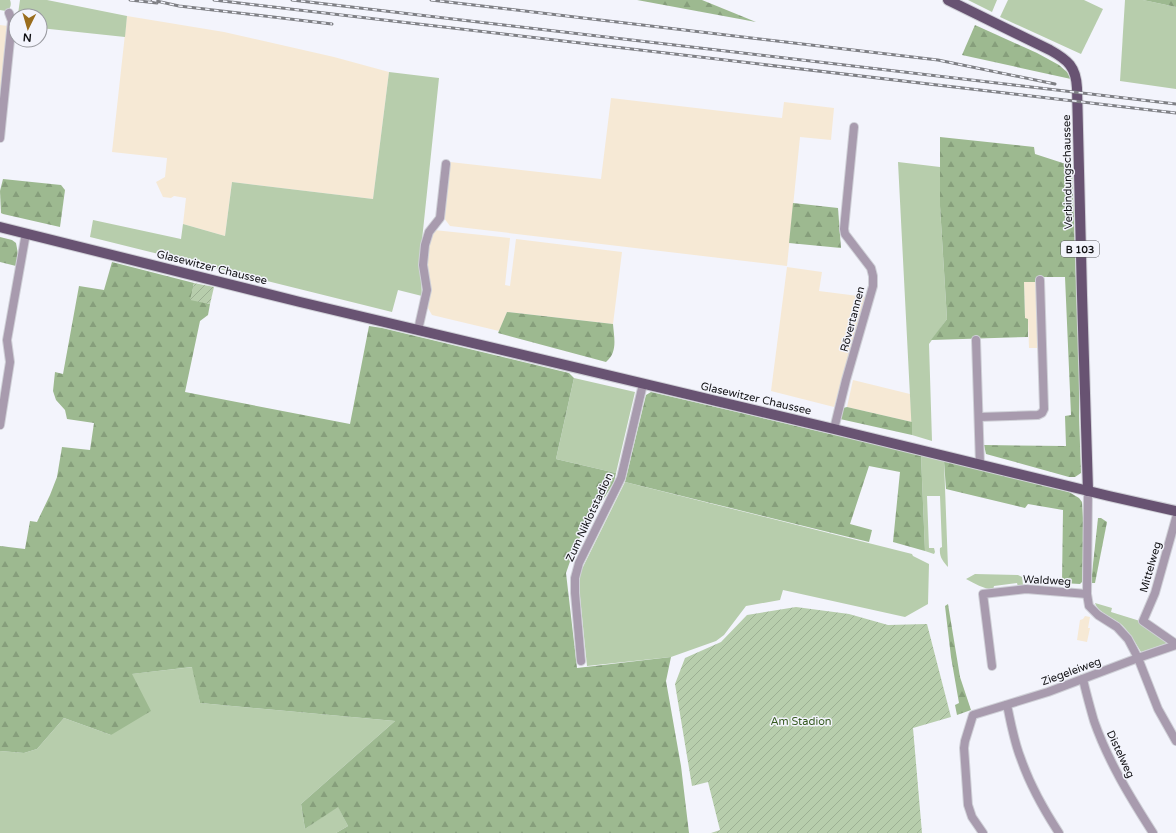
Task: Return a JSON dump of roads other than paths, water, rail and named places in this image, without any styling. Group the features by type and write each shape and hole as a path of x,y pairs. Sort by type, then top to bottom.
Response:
{"main road":[{"name":"Verbindungschaussee","path":"948,0 1055,53 1071,66 1076,74 1078,88 1088,491"},
{"name":"Glasewitzer Chaussee","path":"0,227 418,330 1176,511"}],"street":[{"path":"0,138 9,48"},
{"name":"Rövertannen","path":"834,429 846,380 873,286 871,268 845,234 844,229 854,127"},
{"path":"418,330 427,290 423,265 425,245 429,232 440,218 446,164"},
{"path":"0,425 10,362 7,340 26,233"},
{"path":"979,417 1038,415 1042,413 1044,409 1040,280"},
{"path":"976,340 980,465"},
{"name":"Zum Niklotstadion","path":"581,661 575,578 579,563 621,478 643,384"},
{"name":"Waldweg","path":"1088,491 1086,594 1089,606 1098,615 1117,628 1128,639 1138,658 1158,709 1176,741"},
{"name":"Mittelweg","path":"1176,518 1155,593 1143,621 1176,645"},
{"name":"Waldweg","path":"992,666 983,594 1026,589 1086,594"},
{"name":"Ziegeleiweg","path":"983,833 972,818 968,805 964,748 973,715 1083,679 1176,645"},
{"name":"Distelweg","path":"1083,679 1094,721 1108,756 1120,780 1152,833"},
{"path":"1007,705 1021,759 1034,789 1059,833"}],"railway":[{"path":"130,0 157,3"},
{"path":"152,0 179,6 332,24"},
{"path":"214,0 1176,113"},
{"path":"292,0 1176,104"},
{"path":"431,0 938,60 1055,84"}],"park label":[{"name":"Am Stadion","path":"801,721"}]}
